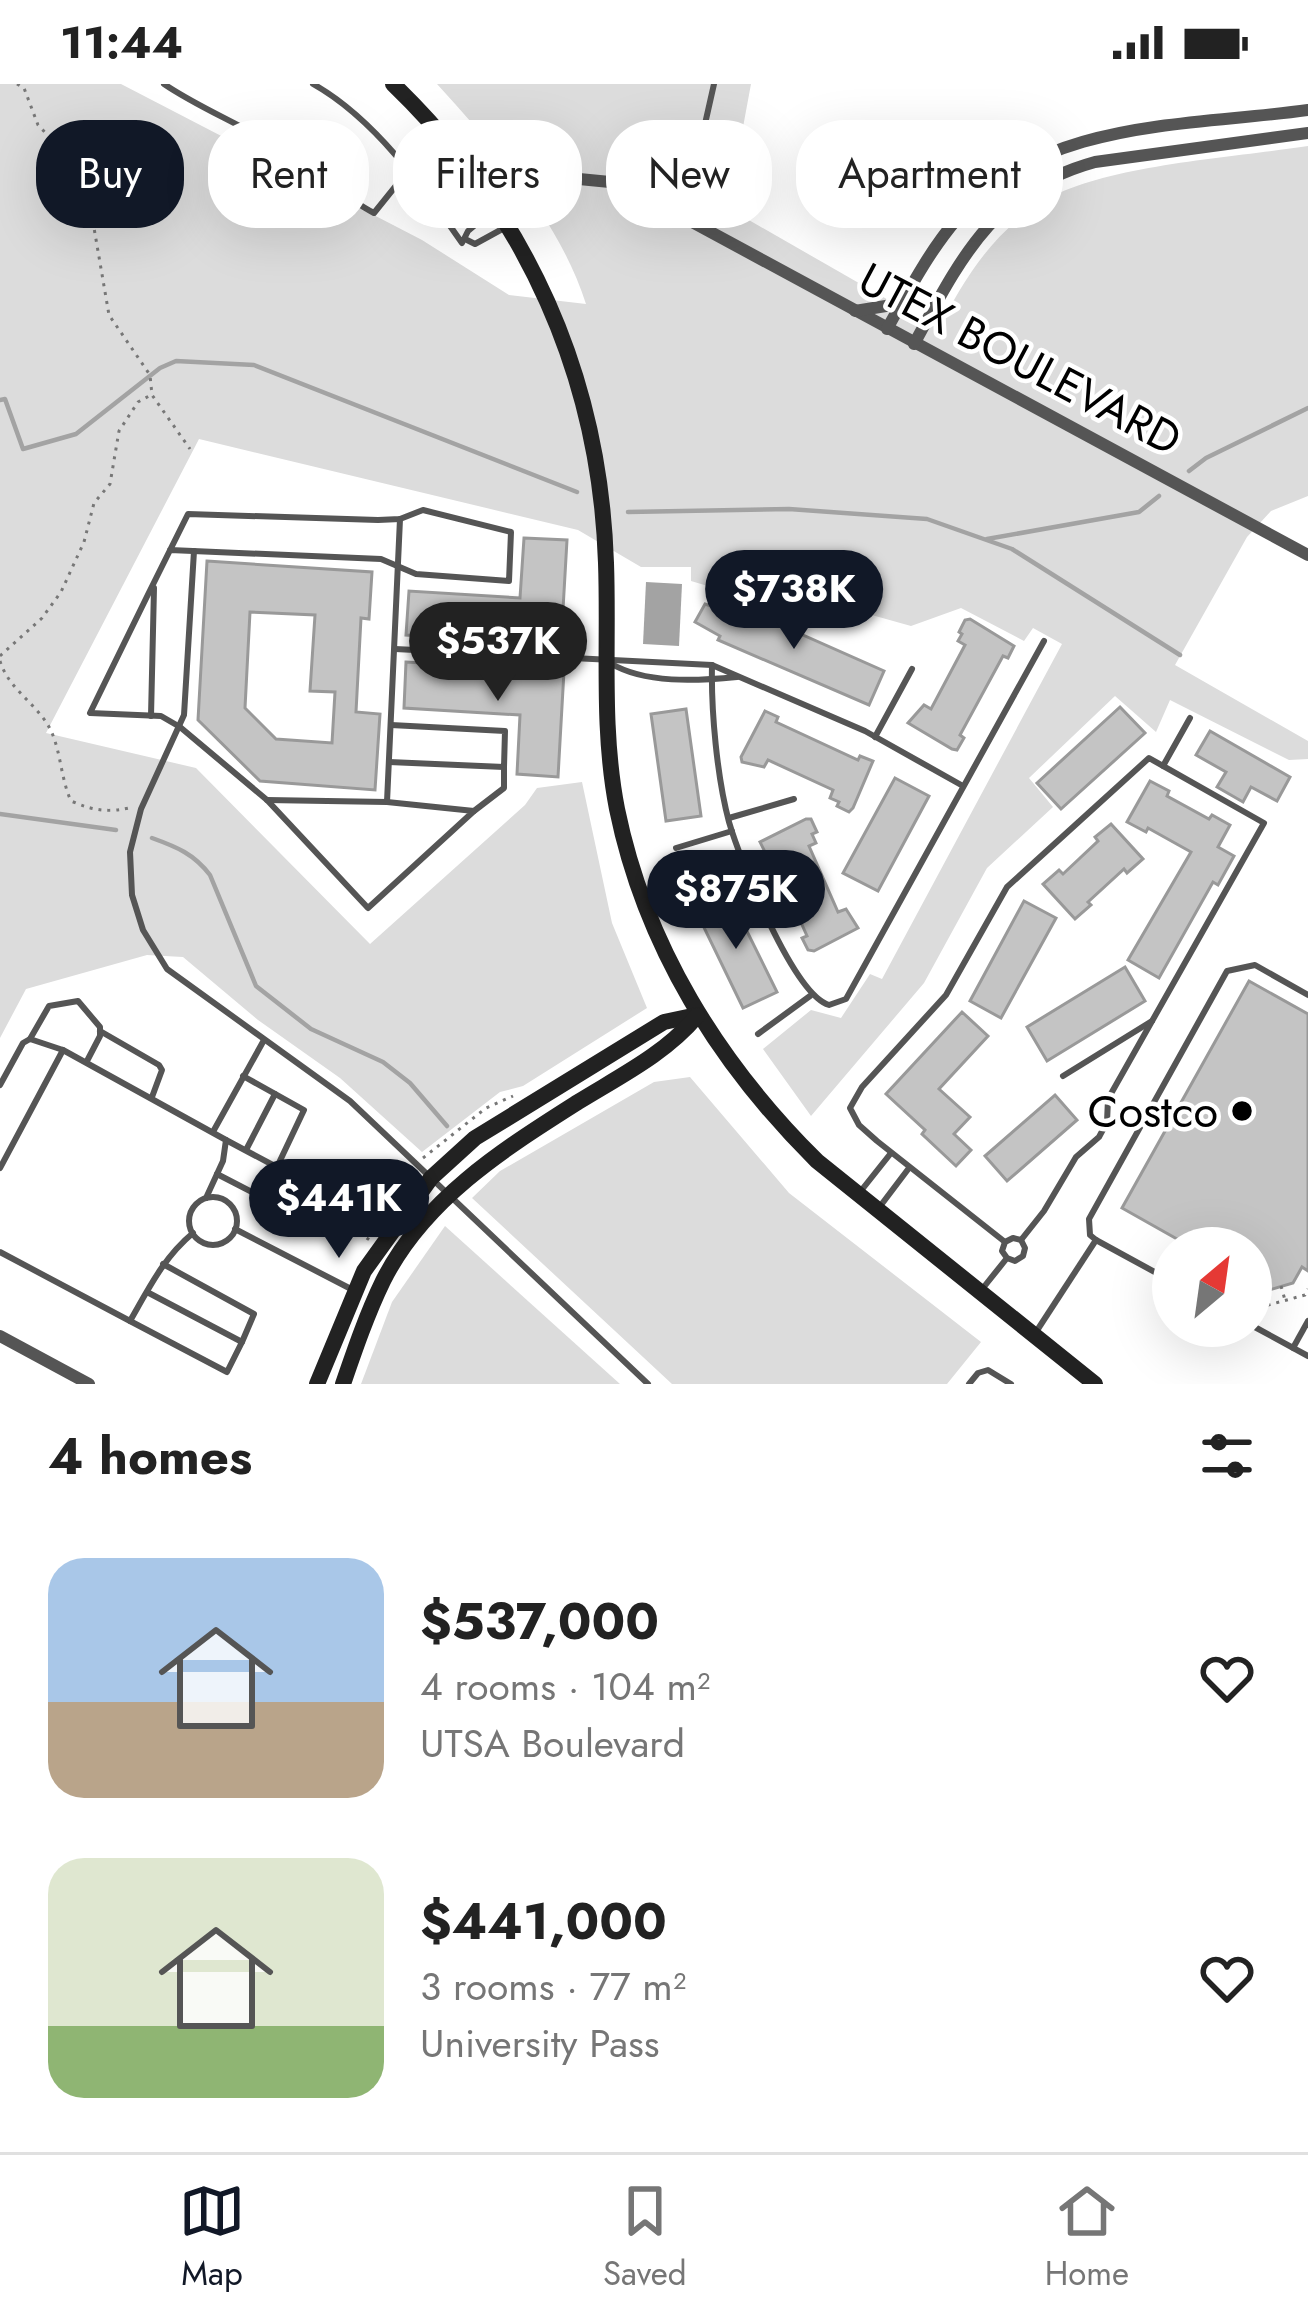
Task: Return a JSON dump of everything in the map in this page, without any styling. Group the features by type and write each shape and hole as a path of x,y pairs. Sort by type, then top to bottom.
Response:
{"main road":[{"path":"393,84 428,120"},
{"path":"510,228 548,303 590,422 603,500 608,746 628,853 661,945 698,1015 775,1120 857,1196 1095,1384"},
{"path":"317,1384 353,1290 389,1231 430,1178 475,1138 661,1024 698,1015"},
{"path":"343,1384 386,1276 449,1195 510,1143 676,1041 698,1015"}],"street":[{"path":"1063,146 1098,136 1308,110"},
{"path":"914,344 980,230 1027,190 1064,171 1137,155 1308,133"},
{"name":"UTEX BOULEVARD","path":"704,228 1308,556"},
{"path":"887,329 951,228"},
{"path":"855,311 892,305 910,289"},
{"path":"0,1336 89,1384"}],"lane":[{"path":"164,84 288,153 337,193 374,213 393,189"},
{"path":"314,84 347,107 393,157"},
{"path":"706,120 714,84"},
{"path":"450,228 462,243 467,240"},
{"path":"467,240 468,231 474,228"},
{"path":"467,240 475,244 490,228"},
{"path":"170,550 381,559 416,574 509,581 511,532 423,510 400,519 188,514 170,550 90,713 151,716 180,727 267,800 368,908 503,788 505,731 392,725"},
{"path":"387,802 400,519"},
{"path":"194,551 180,727 141,809 130,852 132,895 143,930 167,969 350,1101 648,1384"},
{"path":"151,716 154,583"},
{"path":"712,665 732,831 793,968 811,996 830,1005 846,999 1043,641"},
{"path":"395,649 712,665 875,737 964,786"},
{"path":"606,660 631,675 712,680 741,676"},
{"path":"875,737 912,669"},
{"path":"1163,766 1190,718"},
{"path":"1005,1242 891,1153 850,1108 946,995 1007,886 1149,758 1264,823 1108,1099 1107,1122 1099,1137 1076,1156 1021,1240"},
{"path":"389,762 504,767"},
{"path":"728,818 794,799"},
{"path":"267,800 387,802 474,811"},
{"path":"676,848 732,831"},
{"path":"686,885 745,865"},
{"path":"1152,1271 1096,1240 1089,1228 1094,1208 1228,971 1255,965 1308,995"},
{"path":"758,1034 811,996"},
{"path":"0,1085 49,1006 67,1000 88,1007 100,1031 159,1065 162,1070 152,1096"},
{"path":"1063,1076 1154,1020"},
{"path":"87,1062 100,1031"},
{"path":"31,1039 87,1062 316,1188 302,1218 217,1174"},
{"path":"214,1130 264,1040"},
{"path":"0,1168 63,1050"},
{"path":"243,1076 304,1110 277,1167"},
{"path":"246,1150 274,1094"},
{"path":"206,1198 228,1202 236,1215 236,1229 218,1245 202,1242 193,1233 190,1214 206,1198 226,1139"},
{"path":"857,1196 891,1153"},
{"path":"876,1211 910,1168"},
{"path":"236,1229 353,1290"},
{"path":"130,1321 162,1264 193,1233"},
{"path":"1021,1240 1023,1256 1016,1261 1007,1258 1005,1242 1021,1240"},
{"path":"1034,1335 1096,1240"},
{"path":"0,1252 227,1372 254,1314 162,1264"},
{"path":"980,1293 1007,1258"},
{"path":"147,1292 242,1342"},
{"path":"1293,1348 1308,1321"},
{"path":"1272,1336 1308,1356"},
{"path":"969,1384 977,1373 988,1370 1010,1383"}],"path":[{"path":"17,84 24,88 38,125 78,167 88,194 109,315 150,375 152,394 190,449"},
{"path":"141,809 110,813 71,801 60,775 52,731 13,687 0,658 42,618 61,592 84,542 94,503 110,484 119,431 138,402 152,394"},
{"path":"1281,1286 1286,1300"},
{"path":"1272,1305 1296,1300 1308,1289"}],"shaded area":[{"path":"0,84 121,84 208,129 208,228 369,228 369,213 509,295 586,304 551,228 582,228 582,120 468,120 437,84 751,84 744,120 606,120 606,228 763,228 939,329 982,257 1008,228 1063,228 1063,192 1134,171 1308,146 1308,496 1271,511 1247,537 1175,665 1308,741 1308,759 1289,760 1170,700 1156,732 1115,696 1029,778 1053,807 987,868 924,983 811,1116 763,1049 811,1010 841,1018 870,974 882,979 1062,644 1033,628 1024,641 961,608 911,626 861,612 781,617 748,598 691,581 691,567 641,567 578,530 199,439 46,733 196,768 370,944 525,805 537,788 582,782 612,923 647,1008 523,1086 500,1092 422,1152 340,1078 258,1020 183,957 147,955 26,989 0,1038"},
{"path":"646,582 682,584 679,646 643,644"},
{"path":"690,1077 789,1193 981,1342 947,1384 672,1384 472,1198 500,1171 654,1082"},
{"path":"445,1226 620,1384 361,1384 392,1302"}],"building":[{"path":"524,538 567,540 561,644 406,635 409,591 520,598"},
{"path":"207,561 372,572 369,619 361,618 356,712 380,714 375,790 260,781 198,720","holes":["250,612 315,615 310,691 335,692 332,743 276,739 245,708"]},
{"path":"705,604 723,610 740,624 751,604 770,614 767,619 884,671 869,705 718,640 720,636 695,622"},
{"path":"970,619 1014,646 1008,658 1003,656 960,735 964,738 957,750 908,723 924,705 931,709 965,645 958,641 959,632"},
{"path":"406,662 564,671 558,777 517,774 520,715 404,708"},
{"path":"1120,707 1145,733 1061,809 1037,783"},
{"path":"686,709 701,816 666,821 651,714"},
{"path":"765,711 778,717 776,722 858,760 860,756 873,761 849,812 830,798 833,790 768,760 764,767 742,762"},
{"path":"1210,731 1290,777 1277,801 1251,787 1243,802 1217,787 1226,772 1196,755"},
{"path":"895,778 929,796 878,891 843,873"},
{"path":"1150,781 1169,791 1167,796 1230,825 1218,847 1234,856 1218,885 1213,882 1159,978 1128,960 1191,852 1127,822"},
{"path":"811,819 817,832 812,834 816,843 809,846 838,912 846,909 858,928 814,951 808,950 802,938 807,936 770,853 766,854 760,842"},
{"path":"1111,824 1143,859 1127,873 1124,869 1075,919 1043,884 1059,870 1063,874"},
{"path":"729,895 777,992 743,1008 696,911"},
{"path":"1024,901 1056,918 1001,1018 970,1001"},
{"path":"1125,967 1145,1001 1047,1061 1027,1027"},
{"name":"Costco","path":"1249,981 1308,1014 1308,1271 1302,1267 1293,1283 1272,1289 1272,1227 1156,1227 1122,1208"},
{"path":"962,1012 988,1036 939,1089 970,1117 954,1134 971,1150 956,1166 886,1094"},
{"path":"1055,1095 1077,1120 1007,1181 985,1156"}],"waterway":[{"path":"0,400 5,399 23,449 76,434 160,368 176,361 254,365 577,492"},
{"path":"1189,471 1308,408"},
{"path":"987,539 1139,512 1159,496"},
{"path":"628,512 789,509 927,519 1012,549 1180,655"},
{"path":"0,814 116,830"},
{"path":"152,838 184,852 210,875 256,986 311,1029 383,1062 410,1083 447,1126"}],"place":[{"name":"Costco","path":"1242,1111"}]}
